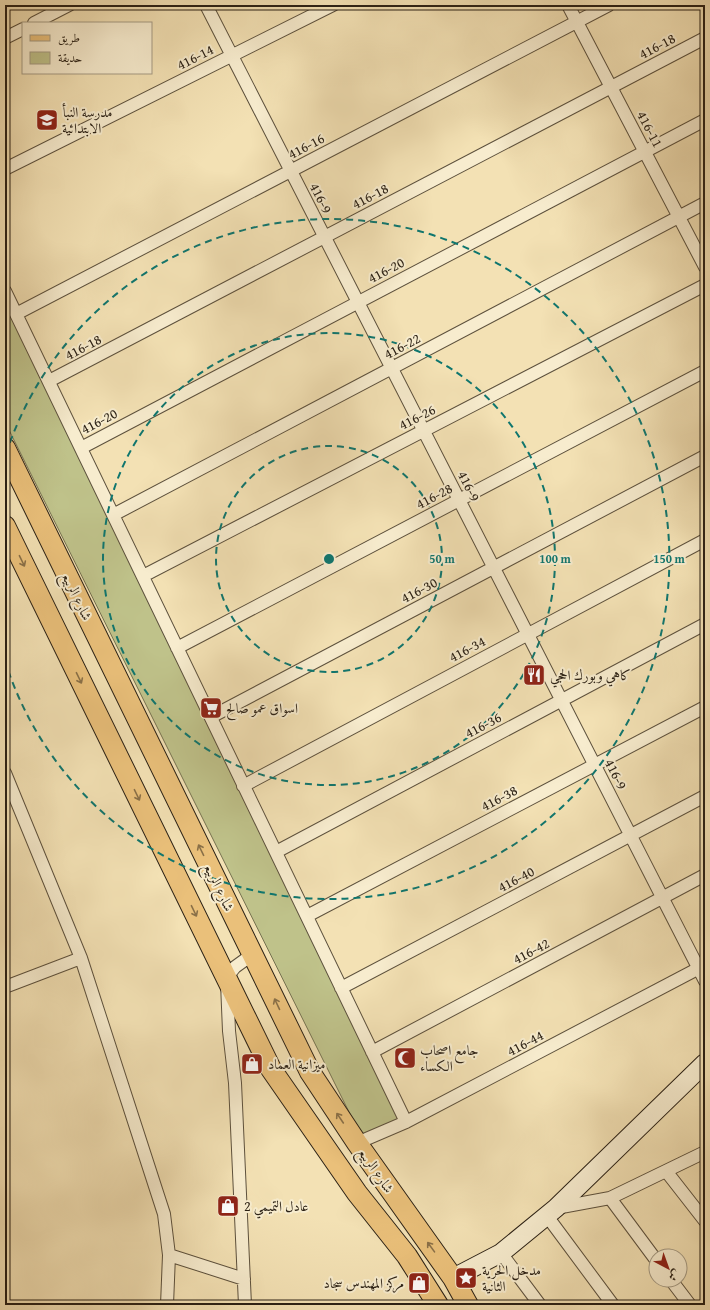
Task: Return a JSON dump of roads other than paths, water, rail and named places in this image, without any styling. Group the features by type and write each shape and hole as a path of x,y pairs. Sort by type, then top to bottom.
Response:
{"main road":[{"name":"شارع الربيع","path":"5,448 310,1072 357,1143 454,1278 468,1305"},
{"name":"شارع الربيع","path":"5,526 210,945 227,983 271,1069 357,1193 407,1256 438,1305"}],"street":[{"path":"36,22 69,5"},
{"name":"416-9","path":"206,5 631,836 663,898 702,967 705,981"},
{"name":"416-14","path":"5,169 333,5"},
{"name":"416-11","path":"568,5 705,267"},
{"name":"416-16","path":"16,314 609,5"},
{"path":"5,38 22,30"},
{"name":"416-18","path":"49,381 705,38"},
{"name":"416-20","path":"81,448 705,120"},
{"name":"416-22","path":"113,515 705,203"},
{"name":"416-26","path":"143,576 705,285"},
{"path":"5,290 406,1122"},
{"name":"416-28","path":"177,648 705,370"},
{"name":"416-30","path":"211,717 705,456"},
{"name":"416-34","path":"243,786 705,540"},
{"name":"416-36","path":"276,852 705,624"},
{"name":"416-38","path":"307,916 705,707"},
{"path":"5,773 81,958 164,1214 169,1255 167,1305"},
{"name":"416-40","path":"341,988 705,796"},
{"name":"416-42","path":"372,1052 705,875"},
{"path":"245,1305 235,1083 229,1031 227,983 235,966 253,954"},
{"path":"5,987 81,958"},
{"name":"416-44","path":"357,1143 406,1122 702,967"},
{"path":"454,1278 501,1253 552,1212 705,1063"},
{"path":"552,1212 610,1198 705,1152"},
{"path":"666,1171 705,1221"},
{"path":"610,1198 648,1249"},
{"path":"552,1212 613,1305"},
{"path":"501,1253 540,1305"},
{"path":"169,1255 244,1279"},
{"path":"677,1288 690,1305"}],"place":[{"name":"مدرسة النبأ الابتدائية","path":"47,120"},
{"name":"كاهي وبورك الحجي","path":"534,675"},
{"name":"اسواق عمو صالح","path":"211,708"},
{"name":"جامع اصحاب الکساء","path":"405,1058"},
{"name":"ميزانية العماد","path":"252,1064"},
{"name":"عادل التميمي 2","path":"228,1206"},
{"name":"مدخل الحرية الثانية","path":"466,1278"},
{"name":"مركز المهندس سجاد","path":"419,1283"}]}
